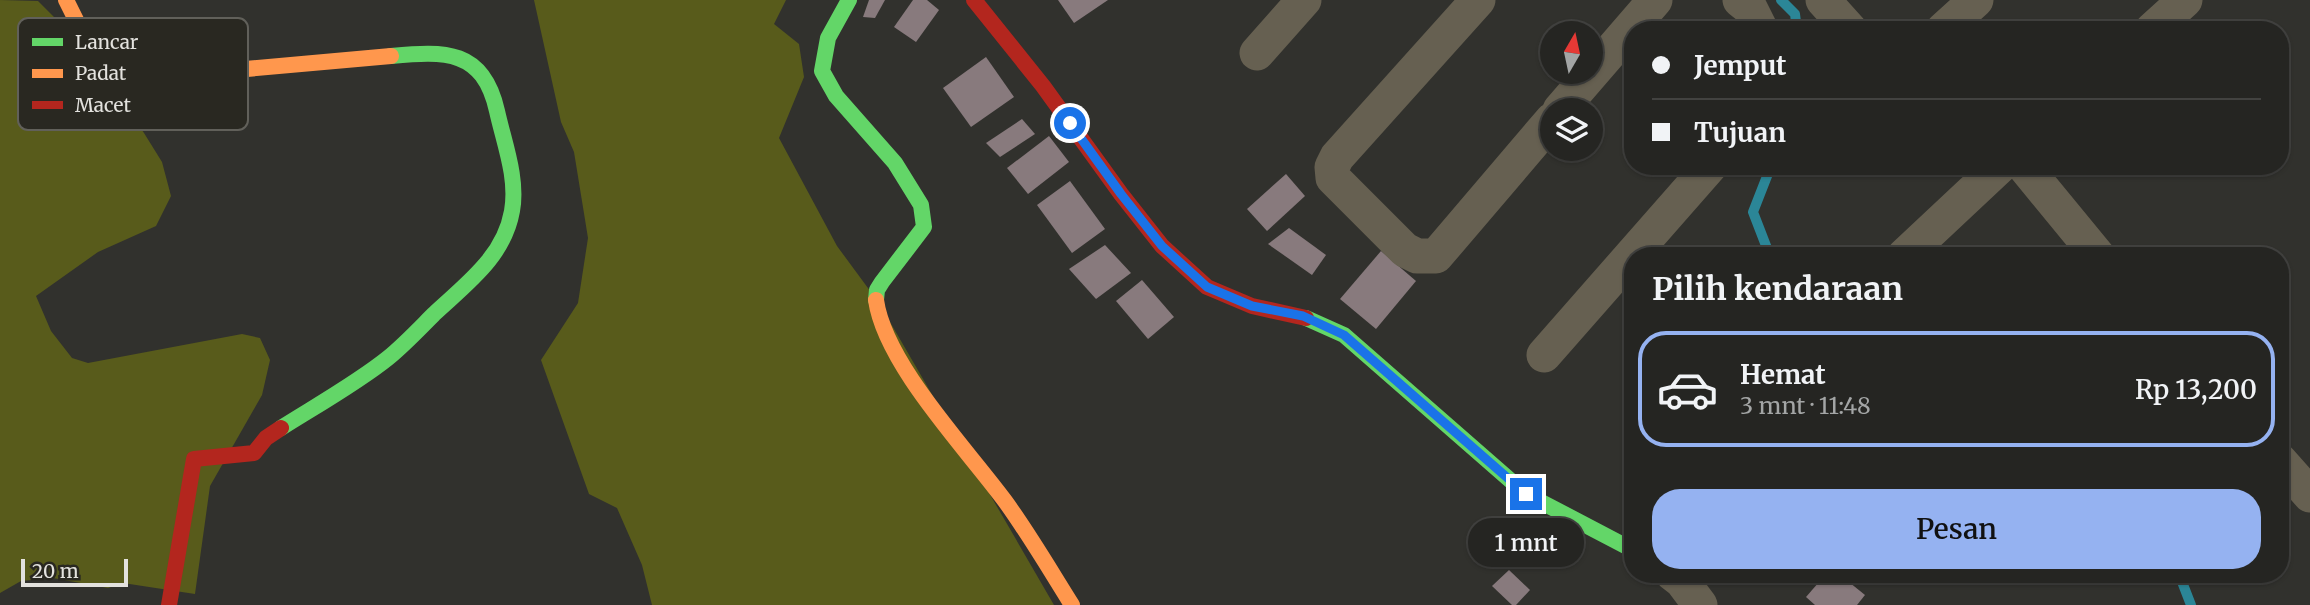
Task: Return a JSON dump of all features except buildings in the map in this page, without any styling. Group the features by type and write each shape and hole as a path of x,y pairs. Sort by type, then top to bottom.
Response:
{"street":[{"path":"66,0 75,18"},
{"path":"849,0 828,38 822,71 835,96 895,163 922,205 925,227 905,255 881,281 875,294 876,315 899,359 1007,503 1072,605"},
{"path":"974,0 1044,86 1154,236 1207,287 1252,306 1303,316 1344,335 1526,494 1624,545"},
{"path":"1257,54 1304,0"},
{"path":"1478,0 1337,158 1332,167 1333,178 1405,250 1417,256 1436,256 1540,134"},
{"path":"1637,21 1655,0"},
{"path":"1740,0 1750,8 1756,21"},
{"path":"1823,0 1842,21"},
{"path":"1953,21 1976,0"},
{"path":"2162,21 2185,0"},
{"path":"1570,98 1624,36"},
{"path":"169,605 194,459 254,453 266,438 387,359 489,262 504,239 512,211 514,186 494,96 484,75 456,55 421,53 248,69"},
{"path":"1639,247 1702,175"},
{"path":"1914,247 1990,175"},
{"path":"2031,175 2091,247"},
{"path":"1544,355 1624,264"},
{"path":"2289,471 2310,495"},
{"path":"1684,583 1700,605"}],"shaded area":[{"path":"0,0 38,1 55,18 18,18 18,130 142,130 162,162 171,196 156,226 98,252 36,296 51,331 72,358 88,363 242,334 260,338 270,360 262,395 210,486 195,594 123,583 108,588 53,578 21,581 0,593"},
{"path":"534,0 786,0 774,24 799,44 804,77 779,138 837,246 879,303 1054,605 652,605 642,565 617,508 589,494 541,360 578,303 588,238 574,152 561,122"}],"waterway":[{"path":"1781,0 1795,14 1796,21"},
{"path":"1767,175 1753,212 1767,247"},
{"path":"2182,583 2191,605"}],"traffic: fast":[{"path":"849,0 828,38 822,71 836,96 895,163 921,205 924,227 882,282 877,290 876,300"},
{"path":"281,428 349,386 394,353 482,268 501,242 508,227 513,199 512,173 491,91 482,76 472,65 459,58 428,54 391,56"},
{"path":"1306,318 1344,335 1526,494 1624,545"}],"traffic: slow":[{"path":"66,0 75,18"},
{"path":"248,69 391,56"},
{"path":"876,300 894,351 910,378 1005,501 1072,605"}],"traffic: jam":[{"path":"974,0 1043,86 1162,246 1207,287 1252,306 1306,318"},
{"path":"169,605 194,459 254,453 266,438 281,428"}],"route":[{"path":"1070,123 1162,246 1207,287 1252,306 1303,316 1344,335 1526,494"}]}
